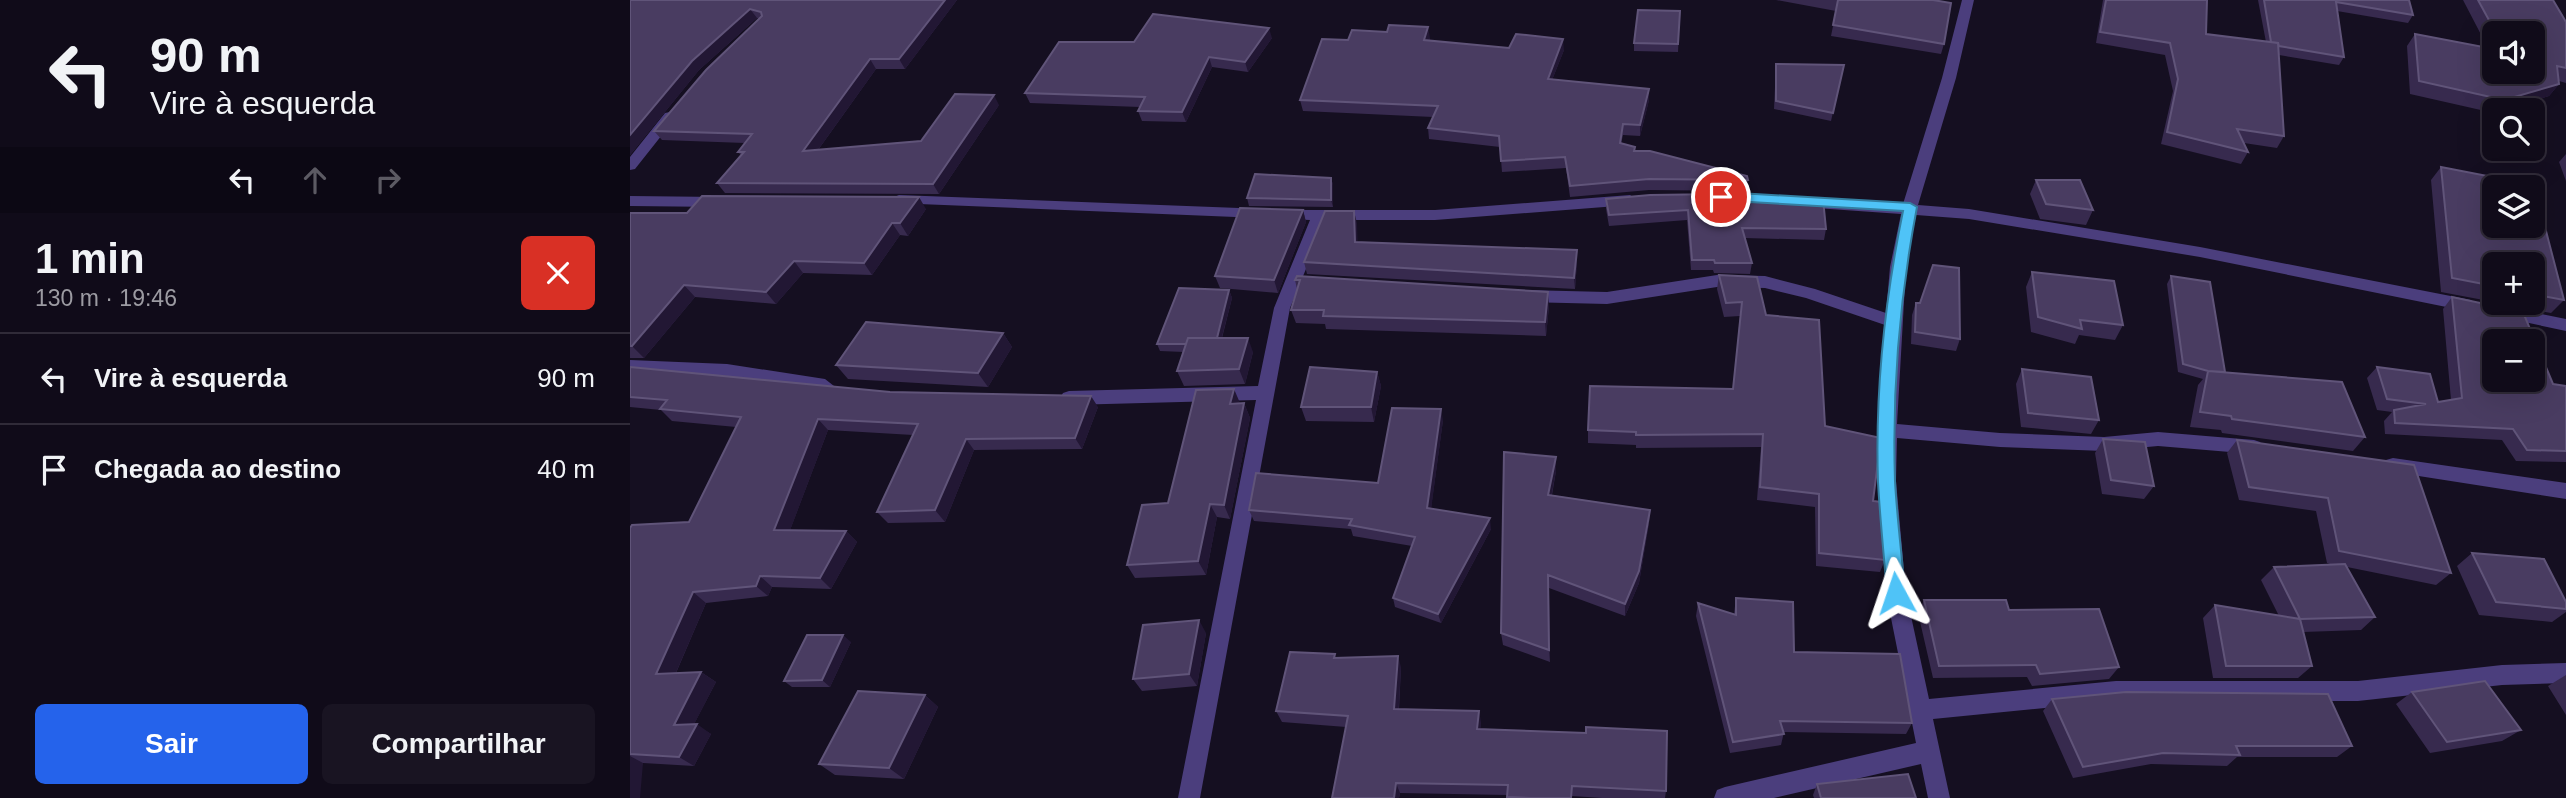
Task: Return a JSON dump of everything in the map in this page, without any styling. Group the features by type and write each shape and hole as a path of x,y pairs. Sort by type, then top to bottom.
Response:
{"street":[{"path":"1939,798 1896,593 1887,481 1888,430 1898,267 1910,207 1949,78 1968,0"},
{"path":"630,166 682,103"},
{"path":"877,200 1320,215 1435,215 1649,198"},
{"path":"630,201 738,202"},
{"path":"1787,201 1910,207 1969,214 2200,252 2566,325"},
{"path":"1189,798 1228,607 1263,393 1291,281 1320,215"},
{"path":"1291,281 1317,282"},
{"path":"1511,295 1607,298 1717,281 1765,282 1809,293 1893,322"},
{"path":"630,366 727,370 848,389"},
{"path":"1046,398 1263,393"},
{"path":"1888,430 2000,440 2104,444 2158,439 2275,449"},
{"path":"2379,462 2566,491"},
{"path":"1921,710 2116,691 2358,691 2502,675 2566,673"},
{"path":"1725,798 1929,751"}],"building":[{"path":"630,0 945,0 899,59 870,59 803,151 921,141 955,94 994,95 933,184 717,183 744,152 738,152 752,134 654,131 706,70 762,16 761,12 750,9 692,61 630,135"},
{"path":"1838,0 1933,0 1951,3 1944,44 1833,25"},
{"path":"2106,0 2207,0 2206,34 2278,43 2284,136 2237,129 2248,152 2167,132 2178,79 2170,43 2100,32"},
{"path":"2264,0 2409,0 2413,15 2336,2 2344,57 2279,46 2278,43 2271,42"},
{"path":"2478,0 2553,0 2566,22 2566,68 2557,66 2559,84 2511,98 2495,98 2419,81 2415,34 2482,47 2482,84 2545,84 2545,21 2489,21"},
{"path":"1638,10 1680,11 1678,44 1634,43"},
{"path":"1153,14 1269,28 1245,62 1209,57 1182,112 1138,111 1145,97 1025,93 1059,42 1134,42"},
{"path":"1389,25 1428,27 1424,40 1509,48 1516,34 1563,39 1548,79 1649,89 1640,125 1623,124 1620,143 1635,147 1634,151 1650,151 1747,176 1748,180 1649,179 1570,186 1565,157 1501,161 1499,136 1428,128 1438,106 1300,100 1322,39 1348,40 1352,30 1387,32"},
{"path":"1776,64 1844,65 1833,113 1776,101"},
{"path":"2441,167 2482,175 2482,238 2545,238 2545,227 2564,300 2545,296 2545,252 2482,252 2482,284 2452,278"},
{"path":"1255,174 1331,178 1331,200 1247,198"},
{"path":"2036,180 2080,180 2093,210 2046,204"},
{"path":"1722,194 1823,199 1826,229 1742,228 1752,263 1692,260 1688,210 1609,215 1606,199 1650,195"},
{"path":"702,196 919,197 900,223 892,223 864,263 794,261 766,292 684,285 630,346 630,213 687,213"},
{"path":"1240,208 1303,210 1274,280 1215,276"},
{"path":"1325,211 1354,211 1355,242 1577,250 1574,278 1304,262"},
{"path":"1933,265 1959,268 1960,339 1915,332 1916,303 1920,303"},
{"path":"2032,272 2114,281 2123,325 2080,320 2082,329 2038,317"},
{"path":"1719,275 1757,277 1766,315 1819,320 1825,426 1881,438 1873,501 1881,502 1885,560 1819,553 1819,494 1760,487 1763,434 1636,435 1636,432 1588,430 1590,386 1733,389 1742,302 1726,303"},
{"path":"1297,276 1548,292 1545,322 1323,316 1324,310 1291,310 1300,280 1295,280"},
{"path":"2171,276 2210,282 2225,372 2208,371 2183,364"},
{"path":"1179,288 1229,290 1217,338 1188,338 1186,344 1157,344"},
{"path":"2452,297 2482,303 2482,315 2524,315 2530,329 2482,329 2482,392 2545,392 2545,365 2553,384 2566,386 2566,451 2527,450 2513,429 2395,423 2394,410 2426,404 2387,399 2377,367 2430,374 2438,402 2462,398"},
{"path":"866,322 1003,333 978,373 836,365"},
{"path":"1188,338 1248,338 1239,369 1177,371"},
{"path":"630,367 890,392 1091,396 1075,438 966,439 935,510 877,512 918,424 818,419 774,530 846,531 820,578 760,576 756,586 693,592 656,674 701,672 674,725 697,724 679,757 630,754 630,528 632,525 689,522 741,417 660,409 667,400 630,397"},
{"path":"1310,367 1377,372 1371,407 1301,407"},
{"path":"2022,369 2091,377 2099,420 2028,413"},
{"path":"2208,371 2342,382 2365,437 2232,419 2231,416 2200,412"},
{"path":"1234,389 1230,404 1244,403 1224,505 1210,504 1198,561 1127,565 1142,505 1168,503 1196,390"},
{"path":"1392,408 1441,409 1427,508 1490,518 1438,614 1393,598 1415,537 1349,525 1352,519 1249,510 1256,473 1378,483"},
{"path":"2103,439 2145,442 2154,486 2111,480"},
{"path":"2237,440 2414,465 2451,573 2339,551 2328,498 2249,487"},
{"path":"1504,452 1556,457 1548,495 1650,510 1639,571 1625,604 1548,575 1549,650 1501,633"},
{"path":"2472,553 2544,559 2566,602 2566,609 2496,602"},
{"path":"2345,564 2375,617 2300,619 2274,567"},
{"path":"1736,598 1793,602 1794,652 1900,654 1912,723 1780,721 1784,734 1733,742 1698,603 1736,615"},
{"path":"1924,600 2006,600 2009,610 2099,609 2119,667 2040,674 2036,665 1939,666"},
{"path":"2215,605 2300,619 2312,666 2226,666"},
{"path":"1199,620 1189,674 1133,679 1143,625"},
{"path":"807,635 843,635 822,680 784,681"},
{"path":"1290,652 1335,654 1334,658 1398,656 1394,709 1479,711 1477,729 1586,733 1586,727 1667,731 1666,791 1572,786 1571,798 1531,798 1507,797 1508,785 1396,783 1394,798 1332,798 1348,716 1276,711"},
{"path":"2485,681 2521,730 2447,742 2412,692"},
{"path":"858,691 925,695 889,768 819,764"},
{"path":"2126,692 2328,694 2352,746 2236,746 2240,755 2163,753 2083,767 2052,699"},
{"path":"1908,774 1916,798 1821,798 1817,784"}],"route":[{"path":"1721,197 1910,207 1898,267 1889,374 1887,481 1896,593"}]}
